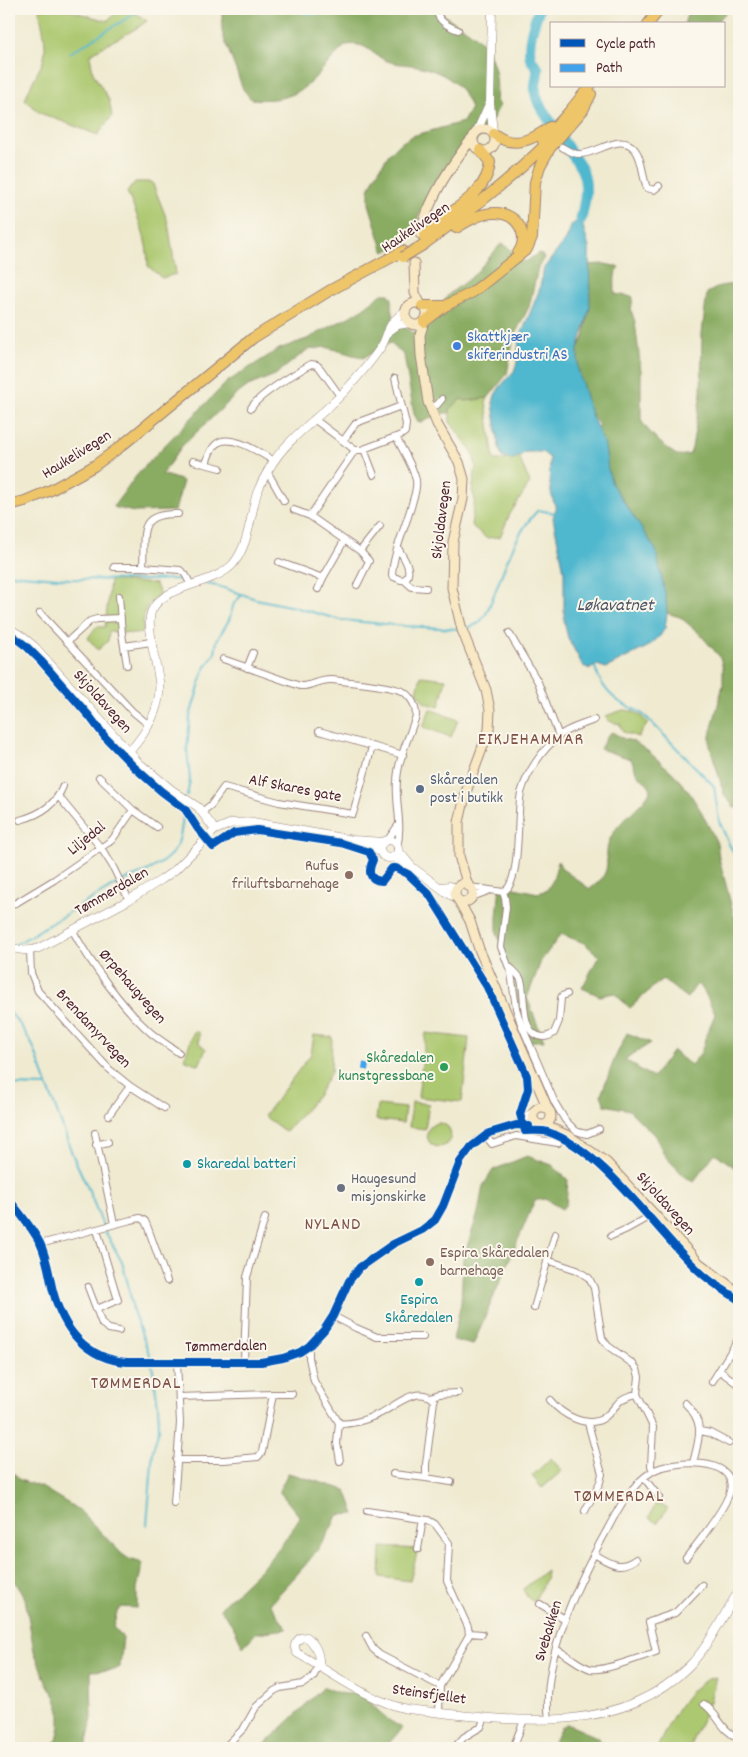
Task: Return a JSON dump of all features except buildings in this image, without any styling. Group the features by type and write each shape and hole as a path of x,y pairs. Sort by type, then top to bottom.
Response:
{"highway":[{"path":"642,22 652,9"},
{"path":"650,22 660,9"},
{"path":"493,134 511,142 528,140 548,128 590,91"},
{"path":"424,322 445,306 473,292 523,254 530,244 532,237 535,182 540,166 550,148 583,110 590,91"},
{"name":"Haukelivegen","path":"9,505 25,501 50,490 94,466 225,362 403,254 422,239 479,203 521,169 576,113 590,91"},
{"path":"422,239 465,202 485,181 489,172 490,162 479,150"},
{"path":"422,239 486,214 504,214 514,219 523,232 521,249 511,262"},
{"path":"422,305 445,306"}],"main road":[{"path":"422,239 427,208 433,196 465,145 484,128 493,134 495,142 493,146 487,150 464,154 454,163"},
{"path":"475,135 474,145 479,150"},
{"path":"414,263 415,294 427,313 424,322 418,325 410,323 405,315 414,284"},
{"path":"407,308 414,304 422,305"},
{"name":"Skjoldavegen","path":"424,322 420,336 421,355 425,391 429,407 456,456 463,473 464,492 453,542 452,588 458,616 486,690 490,710 487,735 462,806 458,839 460,866 458,881 463,887"},
{"name":"Skjoldavegen","path":"410,323 421,355"},
{"path":"463,887 472,891 471,898 465,902 458,899 455,894 463,887"},
{"name":"Skjoldavegen","path":"470,921 471,898"},
{"name":"Skjoldavegen","path":"458,899 470,921 479,949 536,1085 549,1112 569,1136"},
{"name":"Skjoldavegen","path":"535,1111 536,1085"},
{"path":"542,1107 549,1112 549,1121 541,1124 534,1120 535,1111 542,1107"},
{"name":"Skjoldavegen","path":"541,1124 569,1136 607,1163 699,1264 739,1293"}],"street":[{"path":"436,9 438,17 443,23 458,30"},
{"path":"492,9 490,102 493,134"},
{"path":"475,135 490,102"},
{"path":"562,147 580,154 618,142 627,143 638,154 647,188 654,190 659,186"},
{"path":"129,752 138,742 155,712 159,688 149,620 154,606 168,595 220,574 229,568 240,554 244,545 257,492 267,471 287,444 340,396 371,361 382,345 392,324 407,308"},
{"path":"389,332 398,324 410,323"},
{"path":"251,408 253,404 273,388 311,364 317,365 320,368 340,396"},
{"path":"314,420 355,450 364,449 401,435 406,428 395,378"},
{"path":"429,407 437,405 442,399"},
{"path":"343,441 356,423 401,406"},
{"path":"396,437 414,474 416,486 409,518 392,569 392,576 398,580 404,580 412,587 426,588"},
{"path":"206,464 215,445 224,440 245,445 274,461"},
{"path":"364,449 374,475"},
{"path":"310,516 355,450"},
{"path":"193,460 220,468"},
{"path":"267,471 284,500"},
{"path":"294,510 310,516 360,551 369,561 357,585"},
{"path":"143,567 146,523 153,517 163,514 178,514"},
{"path":"360,551 380,526"},
{"path":"318,589 344,541"},
{"path":"398,548 408,567 408,577 404,580"},
{"path":"280,562 323,578"},
{"path":"114,567 180,570 185,574 191,585"},
{"path":"119,596 124,646 128,665"},
{"path":"40,613 132,711 149,725"},
{"path":"68,642 90,621 121,618"},
{"name":"Skjoldavegen","path":"9,628 34,646 129,752 154,776 203,811 215,830"},
{"path":"509,633 538,682 559,736"},
{"path":"124,646 151,642"},
{"path":"247,668 253,653"},
{"path":"223,659 300,686 332,680 391,688 404,692 413,703 416,716 397,780 400,831 396,851"},
{"path":"441,887 463,887 503,892 508,890 515,872 518,815 524,785 534,764 559,736 594,720"},
{"path":"319,731 403,755"},
{"name":"Alf Skares gate","path":"203,811 211,805 224,788 279,802 353,814 372,747"},
{"path":"99,777 133,810 157,827"},
{"path":"20,820 33,817 59,797 63,786"},
{"path":"59,797 101,848 129,900"},
{"name":"Liljedal","path":"9,904 35,892 112,840 133,810"},
{"path":"215,830 232,823 253,822 353,840 393,842 396,851"},
{"path":"380,851 381,845 399,824"},
{"name":"Tømmerdalen","path":"30,951 48,944 129,900 175,870 215,830"},
{"path":"353,840 380,851 385,857 396,851"},
{"name":"Skjoldavegen","path":"396,851 412,867 458,899"},
{"path":"471,898 488,891"},
{"path":"503,892 506,907 501,947 513,984 518,1017 560,1113 570,1126 582,1133 587,1134 599,1129"},
{"name":"Ørpehaugvegen","path":"72,930 86,954 134,1015 151,1033 179,1052"},
{"path":"9,946 23,951 30,951"},
{"name":"Brendamyrvegen","path":"30,951 32,973 38,991 109,1070 164,1108"},
{"path":"508,964 520,978 526,1019 536,1035 547,1037 554,1033 559,1021 561,998 568,994"},
{"path":"109,1115 130,1086"},
{"name":"Tømmerdalen","path":"9,1199 40,1244 61,1314 82,1344 97,1354 114,1361 261,1362 283,1358 300,1352 309,1346 324,1330 333,1316 349,1282 360,1267 393,1244 422,1230 435,1220 443,1206 460,1162 470,1147 485,1135 516,1125 535,1111"},
{"name":"Tømmerdalen","path":"516,1125 541,1124"},
{"path":"95,1133 114,1224"},
{"path":"485,1135 492,1144 516,1136 558,1143"},
{"path":"96,1145 108,1142"},
{"path":"611,1236 654,1214"},
{"path":"40,1244 138,1218 145,1221 167,1281"},
{"path":"244,1361 247,1278 265,1218"},
{"path":"97,1230 118,1300 97,1309"},
{"path":"534,1308 555,1234"},
{"path":"547,1260 577,1270 592,1282 602,1338 608,1346 637,1369 637,1394 653,1427 650,1466 653,1471"},
{"path":"88,1287 102,1324 109,1329 119,1332"},
{"path":"333,1316 377,1337 423,1337"},
{"path":"712,1382 739,1338"},
{"path":"309,1346 309,1358 314,1381 339,1423 337,1443 340,1461"},
{"path":"174,1503 180,1423 177,1362"},
{"path":"720,1371 739,1385"},
{"path":"430,1397 439,1394 458,1393"},
{"path":"176,1460 224,1460 258,1457 262,1452 273,1394"},
{"path":"179,1398 292,1394"},
{"path":"550,1400 557,1409 582,1422 588,1423 605,1417 622,1399 637,1394"},
{"path":"339,1423 348,1424 381,1413 410,1396 423,1395 430,1397 434,1401 434,1410 426,1464 426,1478"},
{"path":"685,1404 696,1420 700,1431 693,1463"},
{"path":"585,1511 600,1482 602,1474 588,1423"},
{"path":"700,1431 729,1443"},
{"name":"Svebakken","path":"549,1720 548,1688 565,1619 594,1554 624,1500 632,1489 653,1471 665,1466 701,1463 719,1469 729,1480 730,1486 726,1500 703,1536 686,1558"},
{"path":"393,1474 451,1482"},
{"path":"644,1478 659,1497"},
{"path":"367,1511 423,1519 435,1524 449,1543 447,1581 469,1633 464,1646 440,1686 439,1712"},
{"path":"418,1549 423,1519"},
{"path":"594,1554 620,1566 636,1559"},
{"path":"557,1650 567,1654 586,1667 597,1670 656,1652 649,1622 675,1613 702,1585"},
{"name":"Steinsfjellet","path":"319,1666 392,1706 524,1720 570,1719 632,1704 664,1687 683,1672 696,1658 739,1591"},
{"path":"540,1604 565,1619"},
{"path":"469,1633 482,1634"},
{"path":"366,1636 373,1649 380,1655 440,1686"},
{"path":"224,1748 244,1728 256,1707 274,1691 280,1688 303,1684 312,1677 319,1666"},
{"path":"704,1704 714,1712 726,1731 739,1738"},
{"name":"Steinsfjellet","path":"454,1748 464,1737 481,1728 485,1717"},
{"path":"513,1748 524,1720"}],"green space":[{"path":"39,9 65,9 107,21 116,13 130,9 147,21 90,55 93,73 109,100 112,116 98,135 40,113 25,100 42,64 45,51"},
{"path":"244,9 438,9 449,19 470,32 484,46 493,62 497,91 496,101 500,105 487,129 456,162 428,200 419,215 415,228 397,245 385,252 383,249 369,204 369,189 389,154 398,145 412,136 463,122 471,108 461,90 455,83 440,73 421,67 388,61 364,47 353,44 346,45 307,86 297,92 285,97 251,99 243,89 222,31 222,11"},
{"path":"689,9 729,9 717,22 685,22"},
{"path":"135,182 152,182 168,222 176,274 162,278 148,266 144,237 127,192"},
{"path":"501,244 504,244 525,262 539,253 544,257 538,268 529,307 514,336 507,374 488,398 466,401 461,399 450,409 450,413 444,413 419,423 414,414 404,355 390,343 363,358 326,347 307,350 275,375 248,386 236,395 182,446 162,474 183,481 175,511 134,512 113,507 137,475 227,382 279,349 307,339 358,312 382,294 389,294 392,299 395,321 414,333 419,333 429,327 448,295 474,275"},
{"path":"605,264 619,267 615,276 615,294 633,297 631,310 635,322 641,371 641,420 657,439 677,455 690,454 692,448 701,393 702,333 707,293 720,286 739,283 739,810 734,807 724,794 710,746 710,736 723,685 723,668 720,657 699,633 680,617 657,610 657,600 624,500 608,485 596,448 599,425 581,400 576,352 584,337 589,309 583,265"},
{"path":"488,398 486,402 494,460 506,460 516,450 530,483 510,514 500,537 486,538 471,525 475,499 472,491 476,466 472,451 450,422 450,409 461,399 467,401"},
{"path":"110,580 156,584 160,595 150,603 145,611 143,633 134,634 109,631 108,641 98,650 88,638 96,627 105,627"},
{"path":"421,676 446,679 439,707 425,703 417,692"},
{"path":"430,709 458,720 451,737 423,727"},
{"path":"623,710 637,714 648,723 638,737 623,732 620,724 608,721 606,716"},
{"path":"612,732 624,739 633,741 673,773 689,792 701,811 717,843 719,858 739,935 739,1171 715,1153 694,1181 685,1177 665,1156 655,1136 629,1110 605,1105 601,1095 614,1060 627,1033 651,1043 625,1059 653,1077 673,1051 691,1065 701,1053 715,1014 704,991 697,984 687,998 662,979 630,1008 614,993 600,996 582,988 599,956 584,943 561,934 541,961 527,998 544,1041 529,1042 524,1039 519,1031 504,953 497,933 500,885 538,893 547,890 553,880 558,861 562,869 590,889 604,876 608,845 611,837 620,823 643,801 651,789 637,774 631,759 600,749 607,736"},
{"path":"194,1031 199,1033 199,1043 206,1049 199,1065 184,1059"},
{"name":"Skåredalen kunstgressbane","path":"426,1033 469,1038 462,1102 418,1097"},
{"path":"314,1035 332,1037 331,1072 318,1095 286,1132 264,1116 311,1054"},
{"path":"412,1102 429,1104 425,1129 409,1127"},
{"path":"378,1105 405,1108 403,1123 376,1120"},
{"path":"439,1123 447,1127 451,1135 447,1143 439,1147 431,1143 427,1135 431,1127"},
{"path":"527,1156 552,1165 568,1180 566,1204 562,1209 545,1199 535,1200 473,1345 453,1340 461,1303 463,1259 478,1213 483,1186 493,1170"},
{"path":"551,1458 562,1471 542,1488 532,1476"},
{"path":"9,1468 20,1480 43,1488 74,1507 122,1554 129,1559 143,1563 137,1588 137,1608 121,1607 117,1612 113,1627 123,1637 120,1666 115,1670 91,1671 92,1718 86,1748 50,1748 57,1740 60,1726 60,1711 34,1651 25,1598 18,1586 9,1577"},
{"path":"288,1473 346,1490 355,1514 337,1515 317,1551 270,1604 287,1629 256,1633 243,1647 233,1626 220,1608 263,1567 283,1543 300,1517 279,1491"},
{"path":"656,1503 668,1508 657,1523 649,1518"},
{"path":"381,1547 418,1549 410,1581 380,1577"},
{"path":"547,1570 546,1579 534,1602 527,1597 523,1589"},
{"path":"716,1677 710,1701 689,1748 657,1748 673,1716 688,1695 696,1686"},
{"path":"324,1687 344,1694 354,1693 364,1688 368,1701 387,1719 402,1728 385,1748 261,1748"},
{"path":"567,1724 599,1738 603,1748 551,1748 561,1727"}],"water":[{"name":"Løkavatnet","path":"581,219 589,248 590,308 578,349 578,369 591,414 605,446 612,484 656,550 666,598 667,614 665,628 660,636 649,646 606,668 597,665 590,669 583,666 568,638 564,621 564,571 553,518 556,508 550,484 550,458 542,452 525,452 512,459 502,457 493,403 500,387 514,371 517,363 519,340 539,291 544,268 567,238 571,225"}],"waterway":[{"path":"70,53 142,9"},
{"path":"289,9 311,14 362,9"},
{"path":"539,9 530,44 531,58 538,69 535,88 536,95 540,106 581,168 586,193 581,219"},
{"path":"465,629 479,623 486,614 513,546 528,521 538,510 554,513"},
{"path":"9,574 70,579 186,580"},
{"path":"205,584 341,620 458,629"},
{"path":"187,796 190,780 187,749 190,716 204,670 215,653 217,640 229,620 234,603 242,595"},
{"path":"595,667 599,678 609,693 618,701 644,715 714,786 719,821 739,861"},
{"path":"122,881 154,867 169,857 180,838 186,801"},
{"path":"15,945 118,883"},
{"path":"9,1011 33,1046 73,1156 105,1231 122,1262 133,1311 151,1359"},
{"path":"9,1085 46,1086"},
{"path":"147,1525 153,1450 159,1429 152,1363"}],"marked path":[{"path":"365,1070 366,1063"}],"cycle path":[{"path":"9,633 41,661 105,737 134,767 185,809 213,847 234,833 257,830 341,843 369,852 373,860 370,874 377,880 382,881 392,868 408,874 429,894 487,987 527,1076 528,1089 520,1114 525,1131 548,1132 569,1142 589,1156 609,1174 699,1271 739,1300"},
{"path":"9,1199 40,1243 57,1305 63,1318 78,1340 88,1348 112,1360 127,1362 261,1362 283,1358 300,1352 309,1346 324,1330 333,1316 349,1281 360,1267 393,1244 422,1230 435,1220 443,1206 460,1162 471,1147 489,1133 516,1125 529,1126"}],"place":[{"name":"Skattkjær skiferindustri AS","path":"457,346"},
{"name":"Skåredalen post i butikk","path":"420,789"},
{"name":"Rufus friluftsbarnehage","path":"349,875"},
{"name":"Skåredalen kunstgressbane","path":"444,1067"},
{"name":"Skaredal batteri","path":"187,1164"},
{"name":"Haugesund misjonskirke","path":"341,1188"},
{"name":"Espira Skåredalen barnehage","path":"430,1262"},
{"name":"Espira Skåredalen","path":"419,1282"}],"district":[{"name":"EIKJEHAMMAR","path":"531,740"},
{"name":"NYLAND","path":"333,1225"},
{"name":"TØMMERDAL","path":"136,1384"},
{"name":"TØMMERDAL","path":"619,1497"}]}
